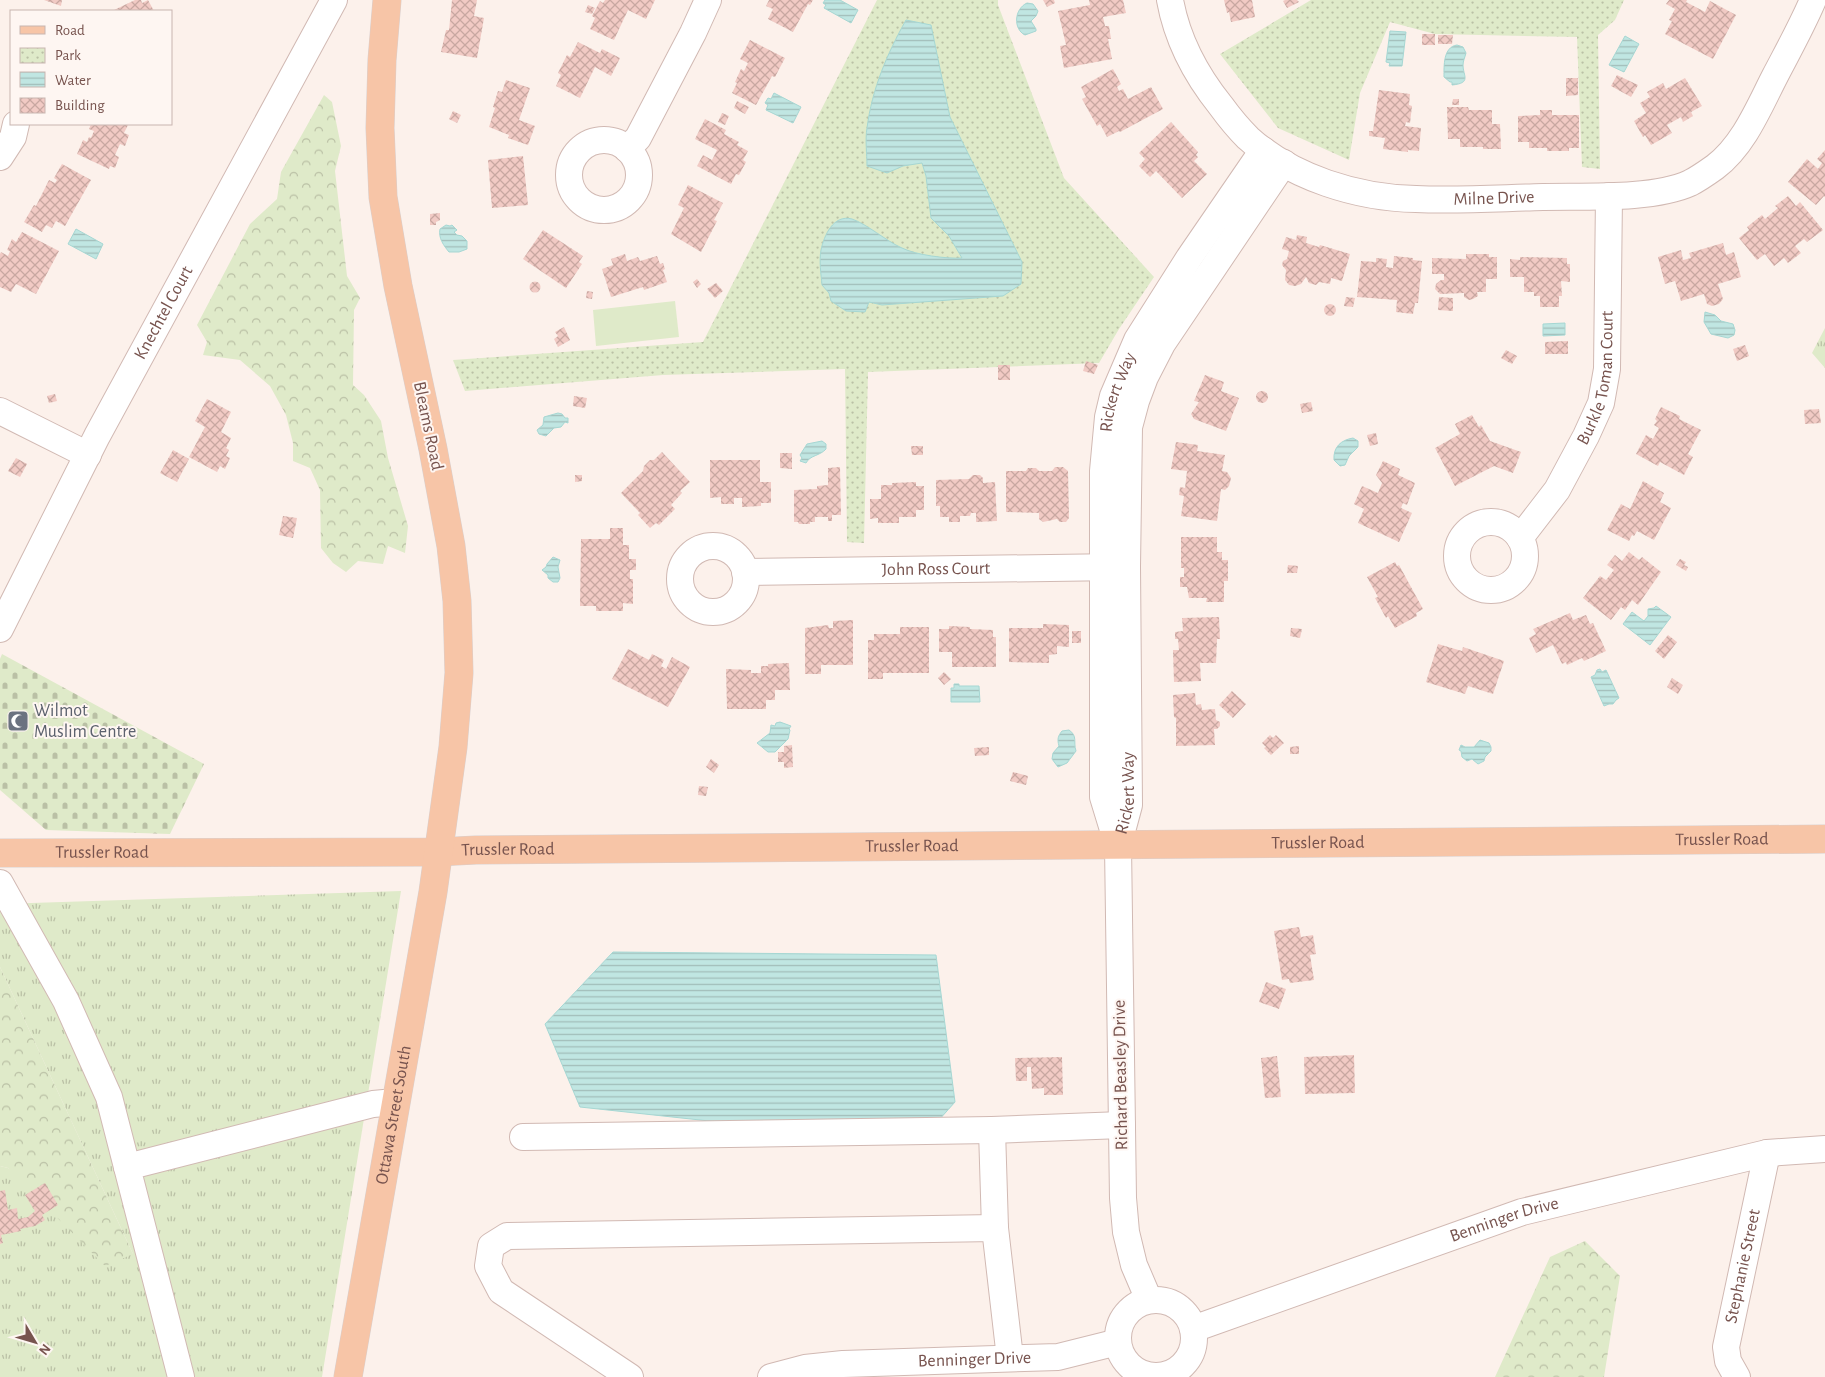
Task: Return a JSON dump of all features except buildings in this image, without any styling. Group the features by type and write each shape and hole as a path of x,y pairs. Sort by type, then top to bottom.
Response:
{"main road":[{"name":"Bleams Road","path":"387,0 382,60 380,128 383,197 398,286 443,499 451,546 457,601 459,673 457,710 444,814 437,852"},
{"name":"Trussler Road","path":"0,853 437,852 476,850 1825,839"},
{"name":"Ottawa Street South","path":"348,1377 433,892 437,852"}],"street":[{"name":"Knechtel Court","path":"0,629 88,455 334,0"},
{"path":"627,149 638,138 693,33 708,0"},
{"name":"Milne Drive","path":"1170,0 1172,12 1186,52 1207,88 1236,126 1274,157 1326,183 1376,195 1410,199 1609,196 1671,189 1690,182 1725,159 1736,148 1752,121 1813,0"},
{"path":"0,157 13,137 16,125"},
{"name":"Rickert Way","path":"1118,846 1129,804 1115,567 1129,426 1145,377 1162,344 1274,157"},
{"name":"Burkle Toman Court","path":"1520,538 1557,490 1586,436 1601,403 1607,369 1609,196"},
{"path":"0,411 88,455"},
{"name":"John Ross Court","path":"745,572 1115,567"},
{"name":"Richard Beasley Drive","path":"1118,846 1123,1198 1126,1232 1134,1266 1149,1300"},
{"path":"0,883 66,1001 110,1097 181,1377"},
{"path":"127,1167 373,1104 395,1102"},
{"path":"523,1137 992,1130 1122,1125"},
{"path":"992,1130 995,1228 1010,1358"},
{"name":"Benninger Drive","path":"1193,1329 1522,1212 1766,1153 1825,1149"},
{"name":"Stephanie Street","path":"1737,1377 1728,1361 1726,1347 1766,1153"},
{"path":"630,1377 501,1291 488,1266 491,1246 507,1236 995,1228"},
{"path":"1149,1300 1164,1300 1177,1306 1188,1316 1193,1329 1193,1345 1188,1359 1177,1370 1165,1376 1147,1375 1134,1369 1124,1358 1118,1342 1119,1330 1125,1316 1135,1306 1149,1300"},
{"name":"Benninger Drive","path":"771,1377 805,1368 824,1366 1058,1357 1118,1342"}],"green space":[{"path":"877,0 998,0 998,5 1064,178 1154,277 1099,363 868,372 864,543 847,542 845,369 663,375 465,391 453,360 703,342"},
{"path":"1311,0 1624,0 1615,20 1598,35 1600,169 1582,167 1577,37 1435,34 1390,22 1360,93 1349,160 1278,128 1220,54"},
{"path":"324,95 332,102 341,146 335,171 347,276 360,298 354,310 353,385 364,395 381,421 388,458 408,526 405,553 388,546 383,564 358,561 346,572 333,563 321,548 320,490 310,468 293,461 293,443 286,415 270,386 240,360 203,355 207,342 197,325 250,224 277,199 281,172"},
{"path":"675,301 679,337 596,346 593,310"},
{"path":"1825,328 1825,368 1812,353"},
{"path":"2,654 204,764 170,834 46,830 0,790 0,659"},
{"path":"401,891 322,1377 0,1377 0,1166 8,1168 133,1254 0,967 0,904"},
{"path":"0,967 133,1254 105,1266 8,1168 0,1166"},
{"path":"1585,1241 1620,1276 1604,1377 1495,1377 1550,1257"}],"water":[{"path":"825,0 840,0 858,10 851,23 824,8 826,5 823,3"},
{"path":"1027,3 1033,4 1038,11 1031,21 1036,31 1025,35 1018,28 1017,14"},
{"path":"906,20 931,25 950,117 1022,262 1021,284 1003,296 882,305 869,302 865,312 846,311 831,301 829,293 822,285 820,268 824,239 831,227 840,220 845,218 858,221 896,245 915,253 962,258 949,236 931,218 926,176 922,163 903,166 887,173 867,166 866,133 873,99 887,59"},
{"path":"1390,31 1406,32 1402,66 1389,66 1390,63 1386,62"},
{"path":"1625,36 1639,44 1624,72 1609,65"},
{"path":"1457,45 1463,47 1466,53 1463,65 1465,78 1462,83 1452,85 1452,82 1444,77 1444,63 1449,49"},
{"path":"774,93 801,107 793,123 766,110 768,105 765,103 768,98 771,99"},
{"path":"446,225 452,225 457,230 454,232 467,241 467,249 459,252 449,252 440,236 440,229"},
{"path":"76,229 103,244 96,259 68,244"},
{"path":"1705,312 1715,315 1721,321 1733,324 1734,335 1728,338 1711,334 1704,322"},
{"path":"1565,323 1565,335 1543,336 1543,324"},
{"path":"558,413 568,418 568,423 565,422 561,427 554,428 546,436 539,434 537,430 543,425 544,417"},
{"path":"1353,438 1358,441 1358,447 1349,456 1345,465 1340,466 1334,460 1336,448 1341,442"},
{"path":"822,441 826,444 824,451 810,458 806,463 800,461 802,458 800,455 807,444"},
{"path":"553,557 560,560 558,567 560,578 558,582 553,582 542,570"},
{"path":"1656,606 1671,617 1650,645 1623,624 1632,612 1644,621 1648,616 1648,609"},
{"path":"1600,669 1602,672 1606,670 1619,698 1613,704 1604,706 1591,677"},
{"path":"954,684 959,684 959,686 979,686 980,702 951,702 951,688 954,688"},
{"path":"780,722 791,726 788,739 775,752 768,752 757,743 770,733 771,725 775,726 776,723"},
{"path":"1069,730 1074,737 1076,751 1067,763 1058,767 1052,759 1053,753 1059,746 1058,739 1062,731"},
{"path":"1480,740 1489,743 1491,747 1491,751 1484,761 1478,764 1472,759 1467,761 1462,757 1459,750 1461,745 1474,747"},
{"path":"613,952 936,955 955,1102 938,1121 820,1133 580,1107 545,1024"}],"place":[{"name":"Wilmot Muslim Centre","path":"18,721"}]}
